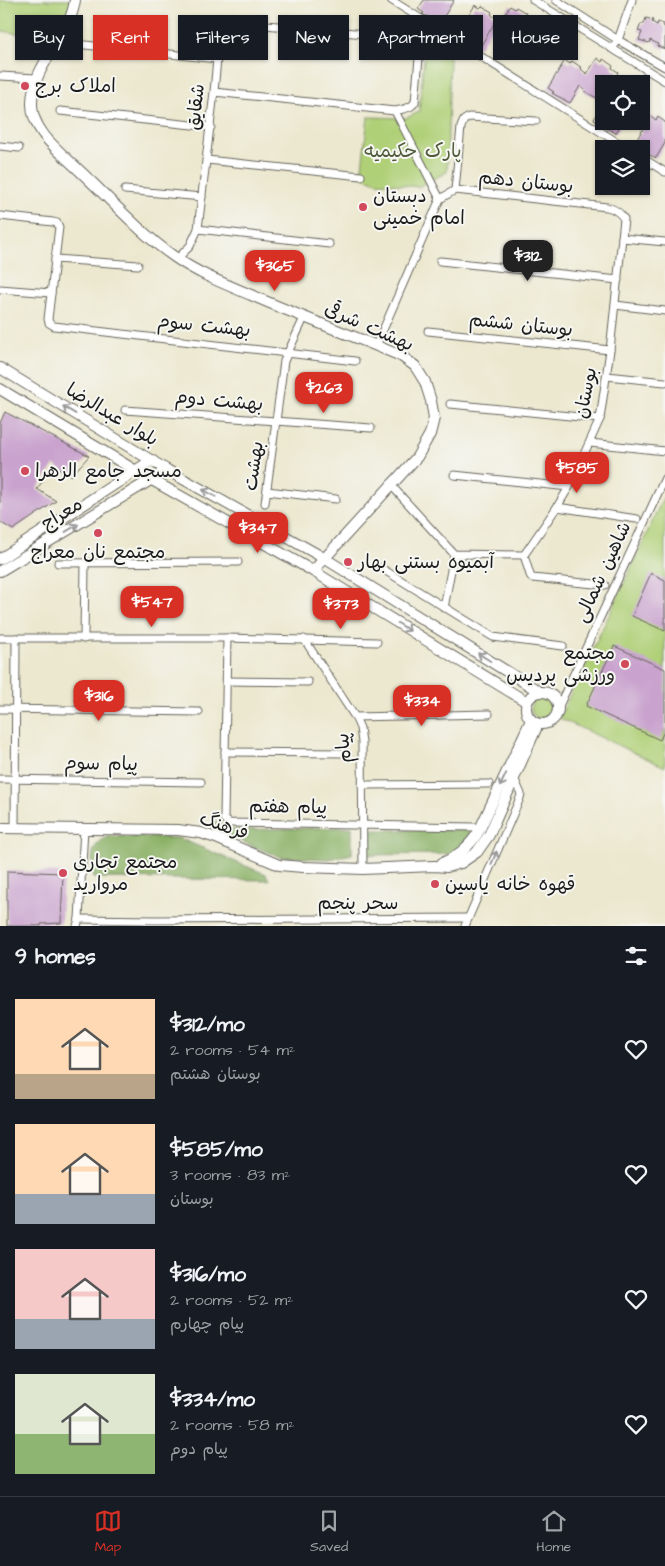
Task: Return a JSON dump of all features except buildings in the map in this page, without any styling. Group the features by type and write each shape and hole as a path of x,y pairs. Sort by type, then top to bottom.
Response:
{"main road":[{"name":"بهشت شرقی","path":"75,0 73,12 66,29 36,78 32,104 36,124 51,143 153,240 177,259 212,278 304,318 402,356 415,366 424,382 431,401 434,418 430,434 417,457 390,484 313,570"},
{"name":"بلوار عبدالرضا","path":"0,368 168,470 324,558 540,692"},
{"name":"بلوار عبدالرضا","path":"0,389 136,471 313,570 526,702"},
{"name":"معراج","path":"0,558 152,460"},
{"name":"معراج","path":"0,571 168,470"},
{"path":"540,692 551,694 555,698 558,708 555,718 551,722 542,724 534,722 526,712 526,702 532,695 540,692"},
{"name":"فرهنگ","path":"0,828 178,830 202,833 280,865 303,867 363,869 438,867 461,863 477,852 489,835 514,778 534,722"},
{"name":"فرهنگ","path":"438,867 457,856 470,844 488,814 534,722"}],"street":[{"path":"391,0 614,140"},
{"path":"533,0 665,81"},
{"path":"556,0 618,40 665,67"},
{"path":"612,49 618,40 632,0"},
{"name":"شقایق","path":"268,25 415,40 420,47 415,102 412,106 395,111"},
{"path":"85,45 178,55"},
{"name":"شقایق","path":"177,259 190,246 198,230 211,127 217,60"},
{"path":"0,76 36,78"},
{"path":"214,92 395,111 440,199"},
{"path":"60,111 211,127"},
{"name":"بوستان دهم","path":"536,122 469,117 464,120 461,127 455,190 613,208 622,214 624,219 622,238"},
{"path":"0,146 19,148"},
{"path":"207,160 361,176"},
{"path":"650,163 665,172"},
{"path":"125,190 202,197"},
{"path":"376,346 440,199 455,190"},
{"path":"0,216 53,222 57,223 59,227 51,293 0,289"},
{"path":"198,230 328,244"},
{"path":"622,238 665,242"},
{"name":"بوستان","path":"524,555 569,487 600,419 607,376 622,238"},
{"path":"55,258 138,265"},
{"path":"440,262 618,280"},
{"name":"بهشت سوم","path":"51,293 48,319 49,323 54,326 355,361"},
{"path":"615,305 665,311"},
{"name":"بهشت","path":"265,503 284,361 304,318"},
{"name":"بوستان ششم","path":"428,331 610,350"},
{"path":"607,376 665,382"},
{"path":"450,404 600,419"},
{"name":"بهشت دوم","path":"125,410 371,428"},
{"path":"590,443 665,452"},
{"path":"454,475 569,487"},
{"name":"شاهین شمالی","path":"558,708 665,478"},
{"path":"390,484 454,554 524,555 532,578 605,585"},
{"path":"267,491 336,499"},
{"path":"557,507 637,519"},
{"path":"444,608 454,554"},
{"path":"58,563 238,562"},
{"path":"84,639 85,563"},
{"path":"381,568 493,637 563,646"},
{"path":"0,638 227,638 377,642"},
{"path":"15,828 16,638"},
{"name":"پیام هفتم","path":"227,638 224,819 229,823 475,827"},
{"name":"پیام","path":"304,640 355,717 360,728 362,742 363,869"},
{"path":"227,681 308,682"},
{"path":"0,709 199,712"},
{"path":"355,717 489,714"},
{"path":"225,752 346,753"},
{"path":"465,926 520,798 521,794 514,778"},
{"name":"پیام سوم","path":"0,779 201,782"},
{"path":"362,785 489,784"},
{"path":"78,923 84,828"},
{"name":"سحر پنجم","path":"78,923 248,923 468,918"}],"green space":[{"path":"0,0 71,0 66,15 15,15 15,33 0,31"},
{"name":"پارک حکیمیه","path":"424,60 450,60 447,172 418,187 376,182 361,176 368,117 406,118 419,112"},
{"name":"مجتمع ورزشی پردیس","path":"665,494 665,767 559,718"},
{"path":"542,697 550,700 553,708 550,716 542,719 534,716 531,708 534,700"},
{"path":"214,821 235,830 352,827 352,854 329,859 280,857 212,828"},
{"path":"367,830 469,830 471,838 455,854 366,855"},
{"path":"109,836 179,838 266,874 269,880 93,878 92,859 94,849 102,840"}],"place":[{"name":"املاک برج","path":"25,86"},
{"name":"دبستان امام خمینی","path":"363,207"},
{"name":"مسجد جامع الزهرا","path":"25,471"},
{"name":"مجتمع نان معراج","path":"98,533"},
{"name":"آبمیوه بستنی بهار","path":"348,562"},
{"name":"مجتمع ورزشی پردیس","path":"625,664"},
{"name":"مجتمع تجاری مروارید","path":"63,873"},
{"name":"قهوه خانه یاسین","path":"435,884"}]}
